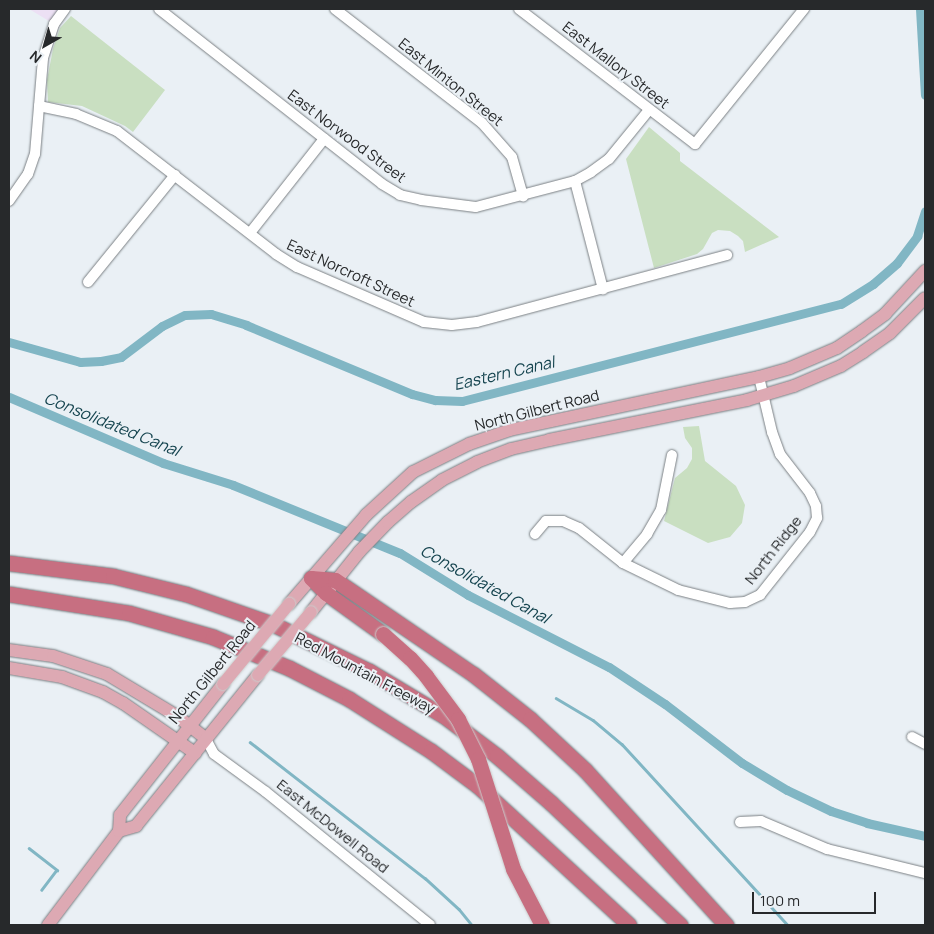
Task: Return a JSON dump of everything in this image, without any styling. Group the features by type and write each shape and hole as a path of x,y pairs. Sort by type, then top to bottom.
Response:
{"highway":[{"name":"Red Mountain Freeway","path":"9,563 113,576 186,594 275,625 368,671 444,716 497,756 551,803 680,925"},
{"path":"311,578 335,580 473,674 530,719 585,770 726,925"},
{"path":"311,578 326,593 383,634 426,676 458,719 478,759 513,869 542,925"},
{"name":"Red Mountain Freeway","path":"9,594 129,612 214,637 289,668 349,698 431,750 478,786 629,925"}],"main road":[{"name":"North Gilbert Road","path":"48,925 119,831 120,815 177,741 337,546 413,472 486,437 510,430 759,377 790,368 837,348 885,314 925,271"},
{"name":"North Gilbert Road","path":"119,831 136,826 359,552 388,522 411,502 442,480 477,462 511,449 763,396 818,377 841,366 890,333 925,298"},
{"name":"East McDowell Road","path":"9,650 53,656 107,674 190,725 206,739"},
{"path":"9,668 62,677 103,692 123,703 195,753"}],"street":[{"path":"9,202 28,174 35,154 43,58 54,24 65,9"},
{"name":"East Norwood Street","path":"159,9 382,184 400,195 476,207 523,196 575,180 591,172 609,159 649,110"},
{"name":"East Minton Street","path":"335,9 482,123 512,157 523,196"},
{"name":"East Mallory Street","path":"519,9 695,144 804,9"},
{"name":"East Norcroft Street","path":"39,106 76,114 117,131 276,254 297,268 424,322 452,325 477,322 728,255"},
{"path":"250,233 324,139"},
{"path":"88,282 175,175"},
{"path":"575,180 603,289"},
{"name":"North Ridge","path":"535,534 546,521 563,521 579,528 623,563 678,590 713,600 738,602 760,595 810,532 816,518 816,506 810,493 780,454 759,377"},
{"path":"623,563 647,534 661,510 672,455"},
{"path":"912,737 925,744"},
{"name":"East McDowell Road","path":"206,739 214,754 266,792 430,925"},
{"path":"195,753 214,754"},
{"path":"740,822 761,821 827,849 925,873"}],"shaded area":[{"path":"29,9 58,9 63,12 54,24"}],"green space":[{"path":"71,16 165,90 133,132 125,126 82,106 48,102 47,80 53,49 60,28"},
{"path":"649,127 680,153 680,161 779,237 745,252 743,241 738,236 730,231 718,230 712,233 703,249 697,254 654,268 626,159"},
{"path":"699,426 705,461 736,486 745,505 742,523 730,537 708,543 664,521 675,478 687,468 692,459 692,448 685,438 683,427"}],"waterway":[{"name":"Eastern Canal","path":"920,9 925,95"},
{"name":"Eastern Canal","path":"9,342 80,362 101,361 121,357 162,326 185,315 211,314 246,325 412,394 435,400 462,401 841,304 873,284 897,263 917,236 925,211"},
{"name":"Consolidated Canal","path":"9,397 163,463 233,485 400,553 468,595 609,667 665,704 742,763 787,790 831,811 867,823 925,836"},
{"path":"556,698 593,720 622,744 788,925"},
{"path":"250,742 425,878 459,909 472,925"},
{"path":"29,848 57,870 42,890"}]}
